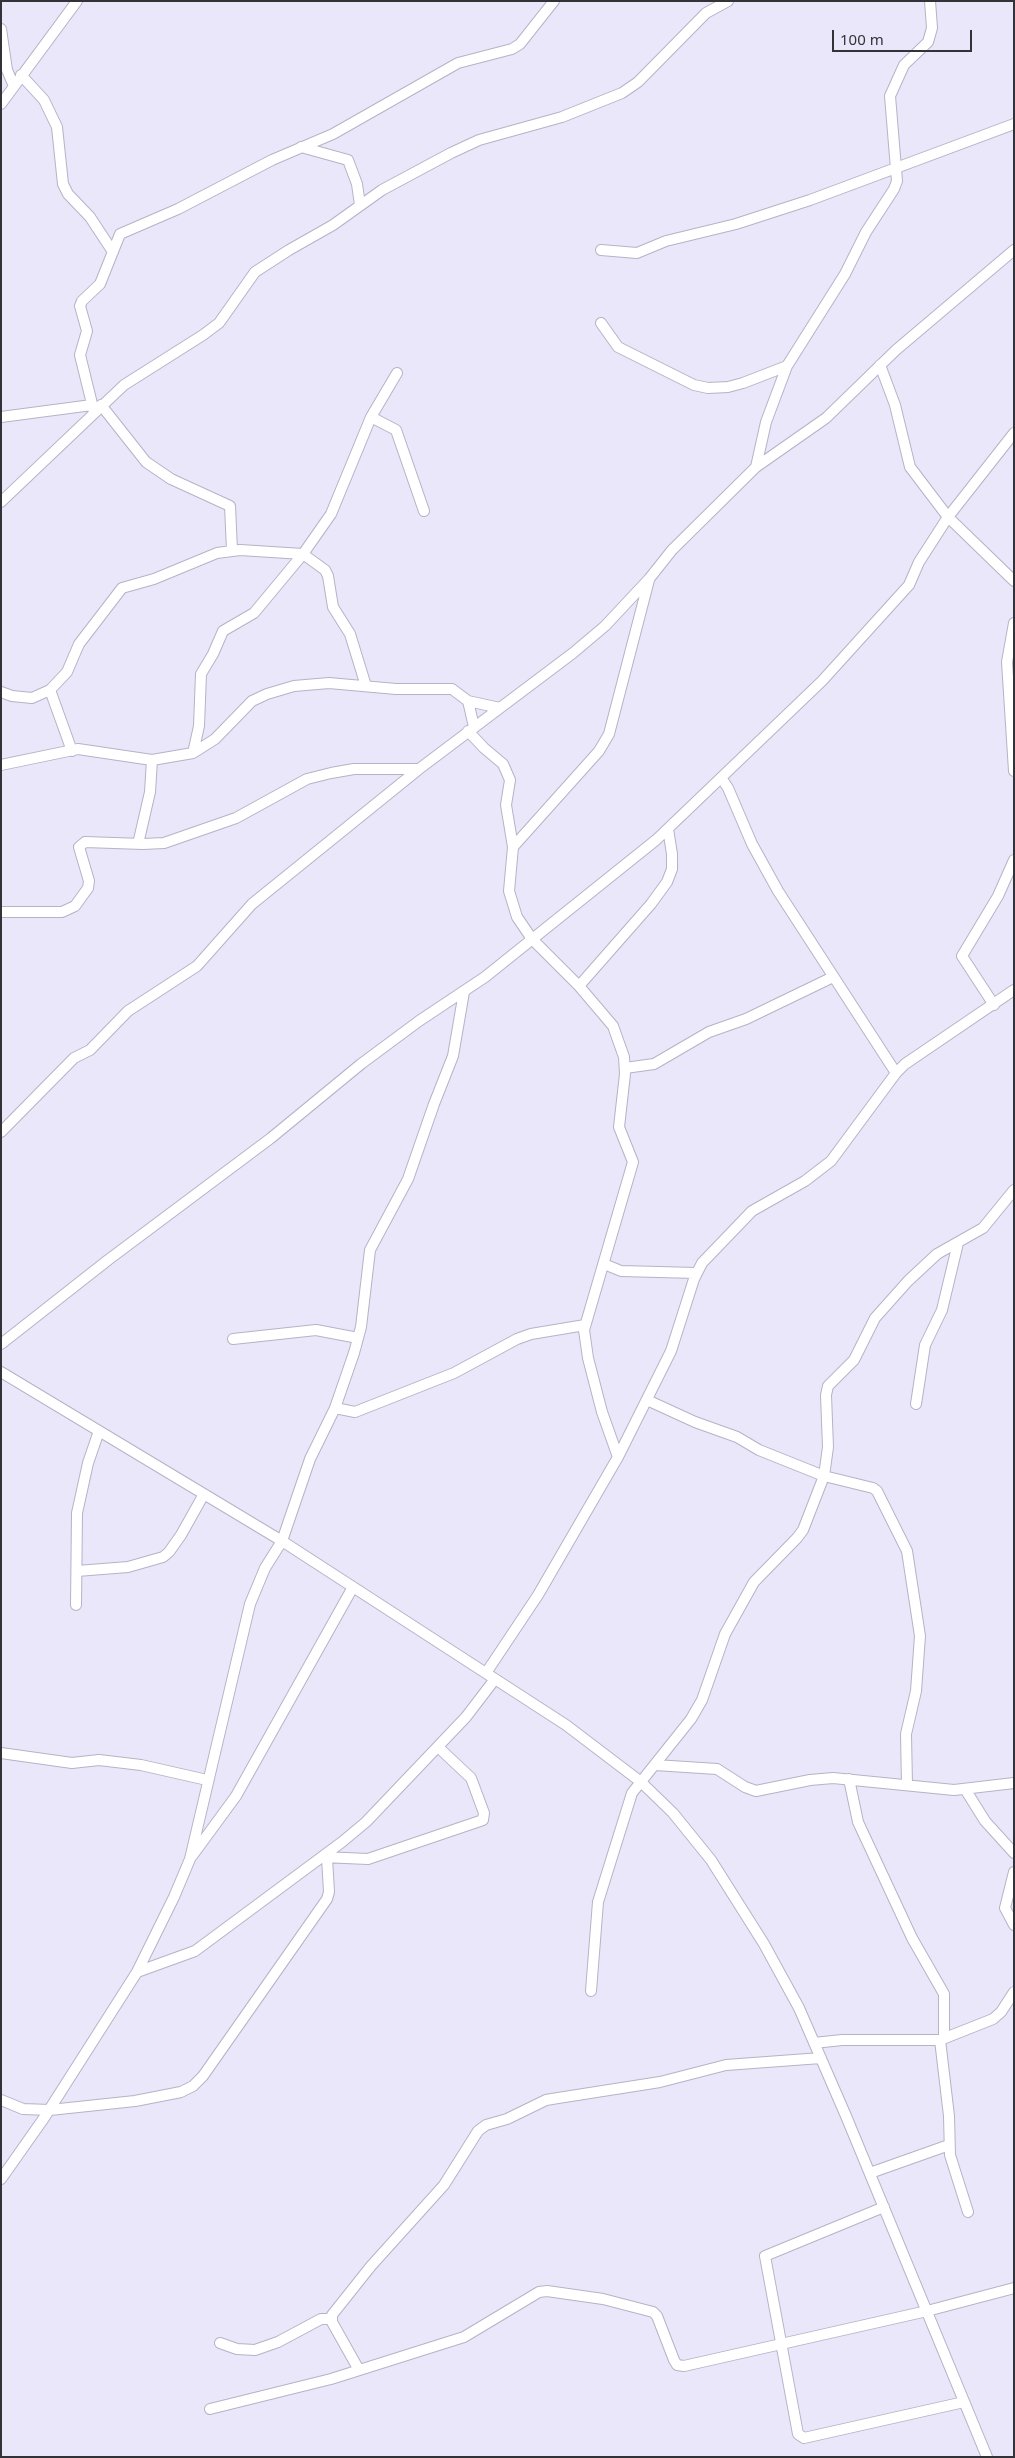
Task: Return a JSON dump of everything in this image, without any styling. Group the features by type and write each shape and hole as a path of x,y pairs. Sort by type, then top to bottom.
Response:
{"street":[{"path":"1,104 77,1"},
{"path":"232,550 230,506 171,479 146,462 95,407 80,355 87,330 80,306 82,301 100,284 120,234 178,209 301,147 333,134 458,63 512,49 520,44 554,1"},
{"path":"1,502 53,454 95,407 124,385 203,336 219,323 255,272 333,225 382,190 479,140 562,117 622,93 638,82 706,13 728,1"},
{"path":"756,467 766,422 787,366 845,274 866,232 894,189 896,169 890,96 904,65 928,42 932,28 930,1"},
{"path":"1,29 7,70 14,86"},
{"path":"21,75 44,100 57,127 62,179 68,194 90,217 113,252"},
{"path":"602,250 637,253 646,251 666,241 755,218 896,169 1014,124"},
{"path":"301,147 348,160 357,184 360,205"},
{"path":"1,1132 74,1058 90,1050 128,1012 197,966 252,904 420,769 605,626 649,579 672,550 756,467 826,418 880,365 1014,250"},
{"path":"601,323 618,347 701,386 728,387 787,366"},
{"path":"880,365 895,405 910,467 948,517 1014,581"},
{"path":"192,753 199,726 201,674 213,654 223,631 254,613 303,554 331,514 372,418 397,373"},
{"path":"1,417 95,407"},
{"path":"372,418 396,430 424,511"},
{"path":"1,1344 108,1260 271,1138 361,1064 419,1021 464,992 668,829 822,682 909,585 919,562 948,517 1014,433"},
{"path":"1,692 12,696 32,698 50,690 67,672 79,644 122,588 154,579 217,553 232,550 303,554 325,570 328,576 333,607 350,634 366,686"},
{"path":"513,847 600,751 609,734 616,717 649,579"},
{"path":"1014,623 1007,662 1014,771"},
{"path":"1,765 72,751 91,750 129,759 152,760 192,753 215,739 252,701 267,694 294,686 329,682 396,689 452,689 468,701 500,708"},
{"path":"50,690 72,751"},
{"path":"468,701 471,729 484,748 503,764 510,780 506,813 511,829 513,847 509,890 517,916 532,939 579,986 614,1026 620,1039 625,1068 619,1127 633,1162 585,1325 584,1336 602,1412 618,1457"},
{"path":"138,844 150,792 152,760"},
{"path":"1,912 70,910 88,888 88,874 79,847 82,843 164,843 236,818 307,780 331,772 420,769"},
{"path":"722,779 728,788 752,844 778,891 896,1072"},
{"path":"579,986 651,904 666,882 672,869 668,829"},
{"path":"994,1005 962,956 998,896 1014,860"},
{"path":"625,1068 654,1064 709,1032 746,1019 833,978"},
{"path":"137,1972 195,1951 325,1858 366,1822 466,1717 618,1457 648,1400 670,1351 696,1273 745,1217 832,1161 896,1072 918,1054 1014,990"},
{"path":"1,2179 50,2110 137,1972 174,1897 190,1859 207,1780 250,1604 265,1568 282,1541 310,1460 335,1408 358,1338 370,1250 408,1179 453,1056 464,992"},
{"path":"591,1991 596,1918 601,1885 632,1793 691,1719 702,1700 725,1634 754,1582 798,1538 803,1530 824,1476 828,1446 826,1395 830,1381 854,1360 875,1318 908,1281 937,1254 983,1228 1014,1190"},
{"path":"916,1404 925,1345 942,1310 958,1243"},
{"path":"604,1264 621,1271 696,1273"},
{"path":"335,1408 355,1412 454,1373 530,1334 585,1325"},
{"path":"233,1339 316,1330 358,1338"},
{"path":"1,1372 282,1541 566,1725 641,1782 673,1813 712,1860 764,1944 799,2008 870,2173 987,2457"},
{"path":"648,1400 695,1422 737,1437 759,1450 824,1476 874,1488 877,1491 908,1557 920,1636 916,1691 906,1734 907,1786"},
{"path":"76,1605 77,1513 88,1463 99,1431"},
{"path":"77,1571 128,1567 162,1557 169,1552 204,1494"},
{"path":"190,1859 236,1796 354,1587"},
{"path":"325,1858 361,1860 376,1858 483,1820 484,1813 471,1778 438,1747"},
{"path":"1,1753 72,1763 99,1760 141,1765 207,1780"},
{"path":"655,1765 717,1769 745,1787 756,1791 810,1780 849,1779 936,1790 965,1789 1014,1782"},
{"path":"849,1779 858,1822 912,1938 944,1994 942,2039 949,2116 949,2145 968,2212"},
{"path":"965,1789 985,1821 1014,1852"},
{"path":"1,2100 23,2109 50,2110 134,2101 181,2092 192,2086 214,2060 328,1898 325,1858"},
{"path":"1014,1872 1005,1908 1014,1925"},
{"path":"814,2043 842,2040 942,2039 993,2019 1001,2012 1014,1992"},
{"path":"331,2319 332,2315 371,2266 444,2185 478,2131 486,2125 507,2119 546,2100 660,2082 726,2065 821,2058"},
{"path":"870,2173 949,2145"},
{"path":"884,2207 765,2256 764,2260 800,2437 964,2402"},
{"path":"210,2409 359,2370 464,2337 532,2295 547,2291 610,2300 652,2312 657,2316 674,2360 678,2365 684,2366 782,2342 927,2311 1014,2288"},
{"path":"220,2343 237,2349 254,2350 278,2342 321,2319 331,2319"},
{"path":"331,2319 359,2370"}]}
